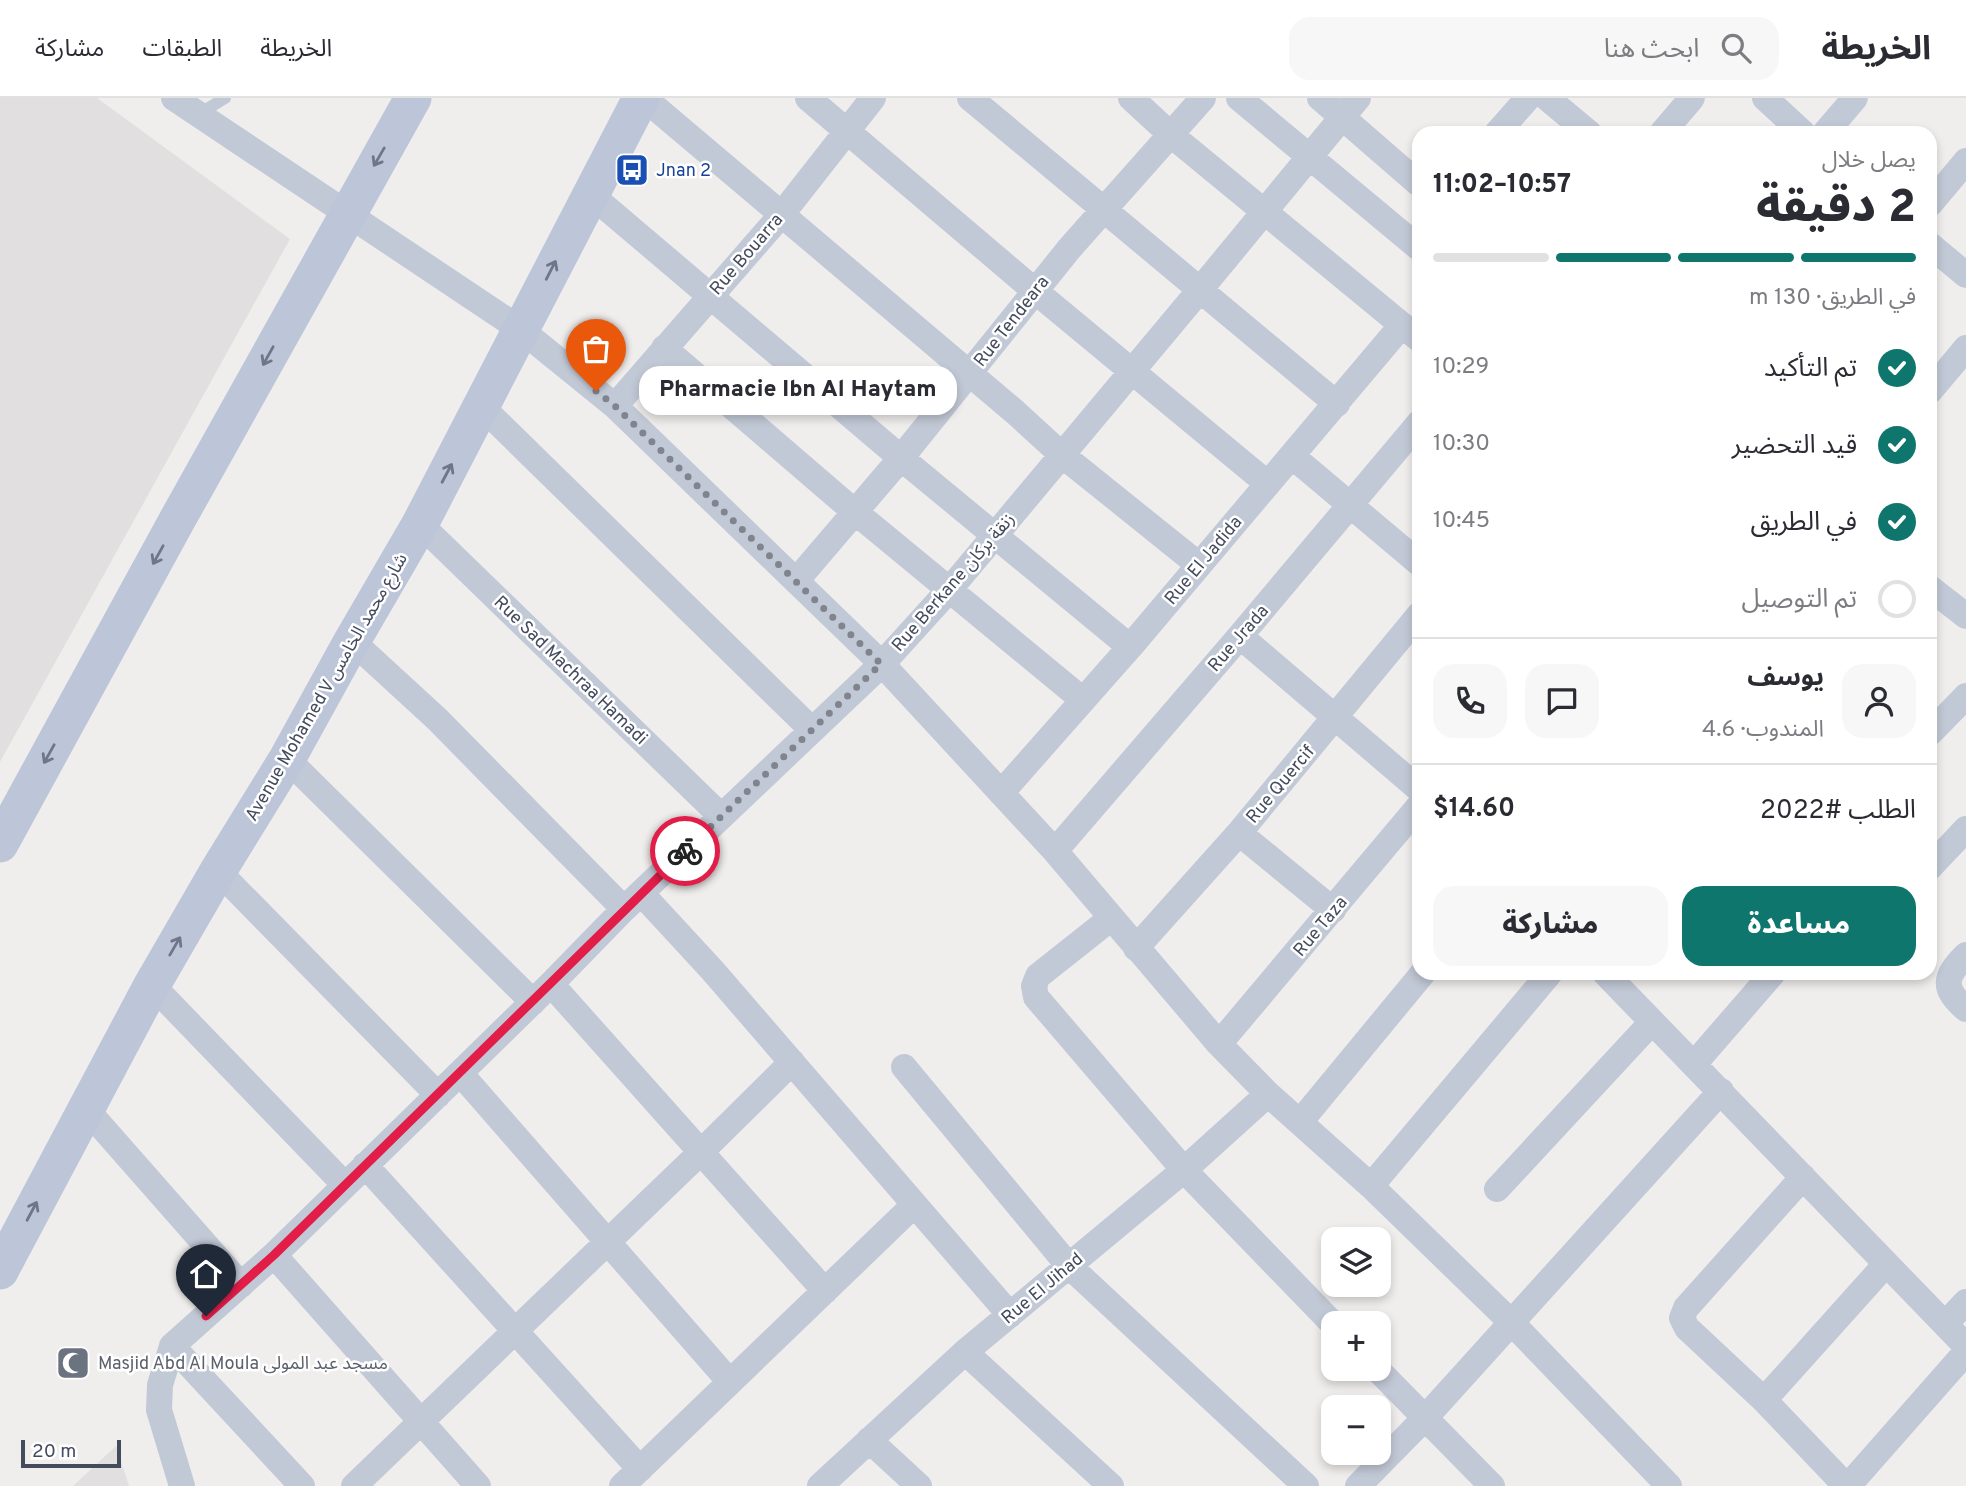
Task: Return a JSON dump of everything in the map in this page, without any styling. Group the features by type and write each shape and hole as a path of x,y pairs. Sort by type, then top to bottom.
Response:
{"street":[{"path":"174,98 520,329 615,406 881,664 1055,851 1219,1045 1268,1094 1371,1186 1511,1322 1669,1486"},
{"path":"0,844 413,98"},
{"path":"643,98 970,373 1062,455 1199,565"},
{"name":"Avenue Mohamed V شارع محمد الخامس","path":"0,1271 152,985 287,759 420,524 590,194 643,98"},
{"path":"808,98 1268,484"},
{"name":"Rue Bouarra","path":"615,406 782,214 873,98"},
{"path":"970,98 1199,292 1337,404"},
{"path":"1131,98 1170,134 1410,332"},
{"name":"Rue Tendeara","path":"796,581 901,458 1035,291 1203,98"},
{"path":"1239,98 1412,242"},
{"path":"1320,98 1349,107 1412,176"},
{"path":"1503,126 1528,98"},
{"path":"1547,98 1581,126"},
{"path":"1668,126 1692,98"},
{"path":"1765,98 1795,126"},
{"path":"1831,126 1855,98"},
{"name":"Rue Berkane زنقة بركان","path":"172,1346 274,1255 542,993 632,901 881,664 950,589 1199,292 1349,107"},
{"path":"1937,195 1966,160"},
{"path":"590,194 901,458 1130,647"},
{"path":"1937,251 1966,275"},
{"name":"Rue El Jadida","path":"1001,793 1130,647 1337,404 1410,332"},
{"path":"664,348 855,512 1083,700"},
{"path":"1937,383 1966,348"},
{"path":"482,407 811,729"},
{"name":"Rue Jrada","path":"1055,851 1412,432"},
{"path":"1292,456 1412,557"},
{"name":"Rue Sad Machraa Hamadi","path":"420,524 721,817"},
{"path":"1937,593 1966,616"},
{"name":"Rue Quercif","path":"1136,948 1239,833 1412,624"},
{"path":"1240,636 1412,783"},
{"path":"352,641 632,901 792,1062 1010,1315"},
{"path":"1937,726 1966,696"},
{"path":"287,759 542,993 701,1152 825,1291"},
{"name":"Rue Taza","path":"1219,1045 1412,815"},
{"path":"1937,860 1966,829"},
{"path":"1239,833 1333,911"},
{"path":"218,871 438,1095"},
{"path":"1110,919 1038,976 1033,991 1036,997 1184,1170 1321,1312"},
{"path":"1966,955 1950,975 1948,988 1952,996 1966,1009"},
{"path":"1300,1122 1417,980"},
{"path":"1371,1186 1544,980"},
{"path":"1612,980 1695,1063 1966,1346"},
{"path":"1695,1063 1767,980"},
{"path":"152,985 345,1185"},
{"path":"1497,1189 1652,1022"},
{"path":"354,1486 792,1062"},
{"path":"904,1067 1068,1265 1306,1486"},
{"path":"460,1073 730,1382"},
{"path":"1358,1486 1425,1418 1721,1091"},
{"name":"Rue El Jihad","path":"820,1486 965,1352 1184,1170 1268,1094"},
{"path":"87,1110 241,1285"},
{"path":"365,1165 514,1333 631,1478 914,1205"},
{"path":"1802,1177 1686,1308 1682,1318 1687,1328 1764,1400 1847,1486 1966,1352"},
{"path":"274,1255 478,1486"},
{"path":"1764,1400 1886,1264"},
{"path":"1945,1324 1966,1302"},
{"path":"172,1346 160,1385 159,1410 182,1486"},
{"path":"172,1346 302,1486"},
{"path":"965,1352 1111,1486"},
{"path":"1389,1381 1492,1486"},
{"path":"869,1440 919,1486"}],"lane":[{"path":"198,115 225,98"}],"shaded area":[{"path":"0,98 97,98 290,239 0,762"},
{"path":"116,1446 129,1486 73,1486"}],"way so far":[{"path":"596,391 615,406 881,664 685,851"}],"place":[{"name":"Jnan 2","path":"632,170"},
{"name":"Pharmacie Ibn Al Haytam","path":"596,391"},
{"name":"Masjid Abd Al Moula مسجد عبد المولى","path":"73,1363"}],"route":[{"path":"206,1316 274,1255 685,851"}]}
